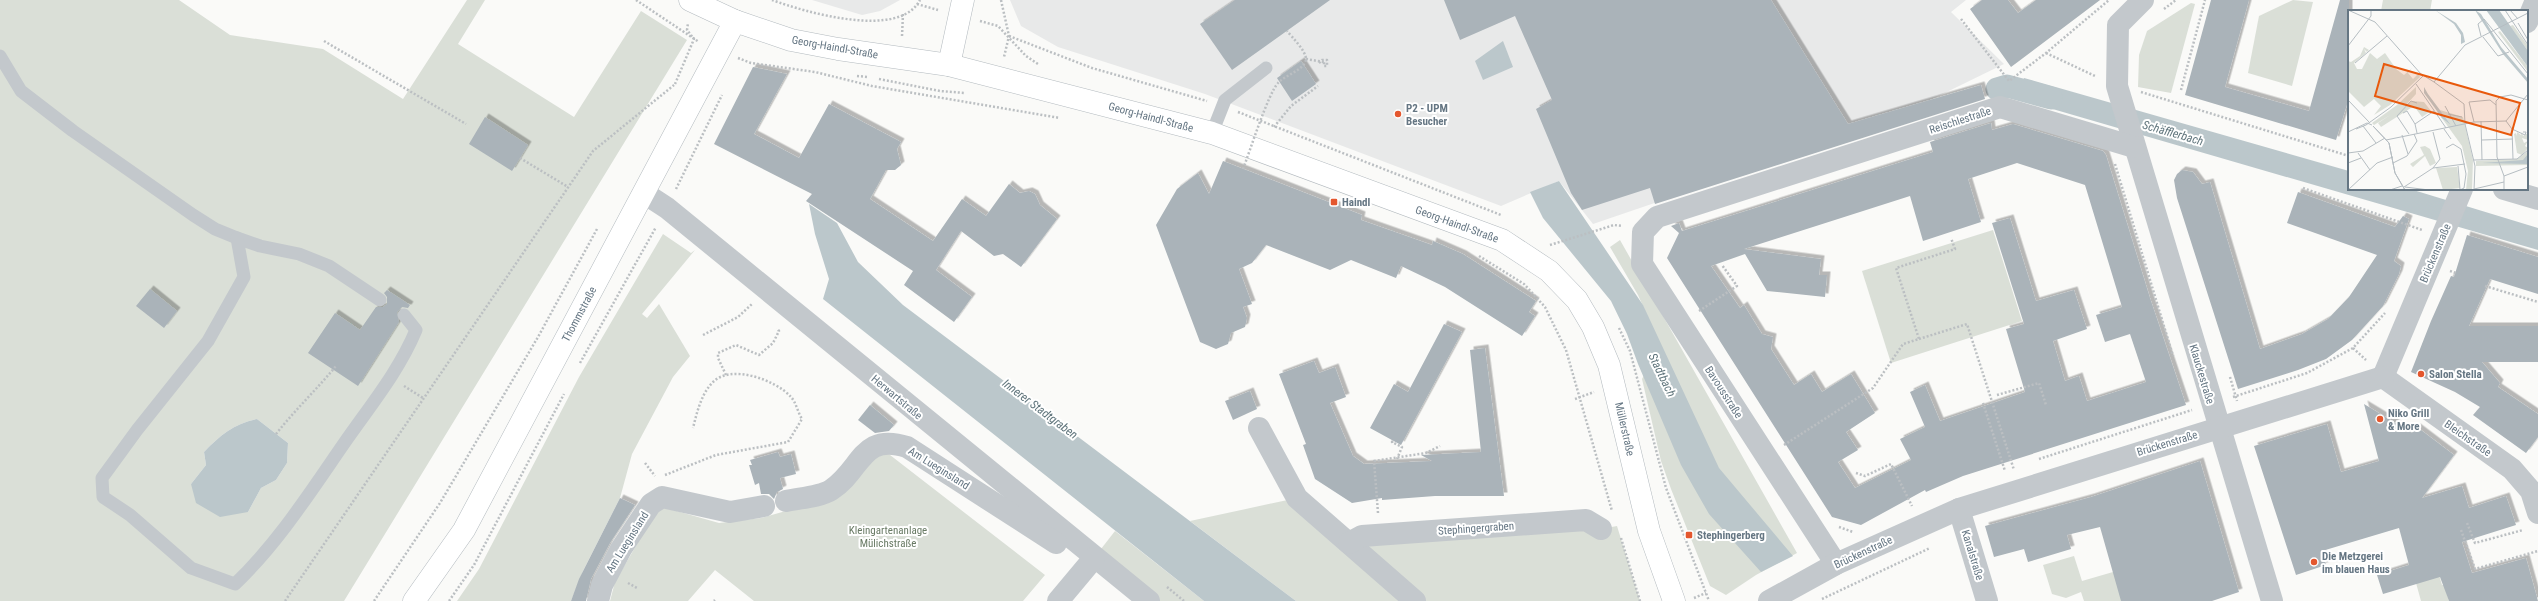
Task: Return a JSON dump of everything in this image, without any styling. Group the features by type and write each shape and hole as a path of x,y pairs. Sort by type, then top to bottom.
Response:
{"street":[{"name":"Georg-Haindl-Straße","path":"690,0 735,21 791,40 838,49 949,65 1212,133 1502,240 1550,271"},
{"path":"949,65 963,0"},
{"path":"2528,20 2536,0"},
{"path":"2127,142 2117,86 2118,25 2150,7"},
{"name":"Thommstraße","path":"414,601 464,530 735,21"},
{"name":"Reischlestraße","path":"1657,217 2000,107 2127,142"},
{"name":"Klauckestraße","path":"2127,142 2272,601"},
{"name":"Brückenstraße","path":"1775,598 1836,564 1917,512 1959,509 2197,433 2383,377 2432,233 2461,190"},
{"path":"2507,190 2538,199"},
{"name":"Herwartstraße","path":"644,193 667,208 1092,557 1149,601"},
{"name":"Bavousstraße","path":"1657,217 1642,232 1642,264 1765,457 1836,564"},
{"name":"Müllerstraße","path":"1550,271 1577,300 1593,327 1609,365 1649,531 1674,601"},
{"name":"Bleichstraße","path":"2383,377 2512,469 2535,491 2534,520"},
{"path":"1259,428 1297,498 1415,601"},
{"name":"Am Lueginsland","path":"786,501 832,489 877,444 891,442 907,447 1065,548 1092,557"},
{"name":"Am Lueginsland","path":"598,601 602,585 621,550 651,504 662,497 730,512 764,506"},
{"name":"Kanalstraße","path":"1959,509 1986,601"},
{"name":"Stephingergraben","path":"1349,543 1362,536 1380,536 1586,520 1612,527"},
{"path":"1058,601 1092,557"}],"lane":[{"path":"0,56 21,91 61,122 193,215 215,229 237,238 260,246 299,254 329,266 380,300"},
{"path":"1212,133 1225,100 1266,68"},
{"path":"237,238 244,277 241,284 208,341 137,430 102,478 103,496 130,515 191,568 235,584 258,562 313,488 405,355 416,330 404,315"}],"path":[{"path":"636,0 694,39 719,52 741,59 815,72 872,86 1066,119"},
{"path":"772,0 851,21 884,20 903,14 920,0"},
{"path":"1001,0 1009,36"},
{"path":"1961,19 2009,81 2046,53 2109,0"},
{"path":"2150,7 2176,0"},
{"path":"2181,90 2205,0"},
{"path":"998,26 1009,36 1026,56"},
{"path":"687,30 694,39"},
{"path":"1244,169 1273,90 1283,79 1303,65 1306,59 1305,54 1287,31"},
{"path":"1009,36 1092,68 1222,106 1506,217"},
{"path":"670,92 694,39"},
{"path":"324,41 466,124"},
{"path":"2046,53 2117,86 2348,156"},
{"path":"738,64 744,54"},
{"path":"1306,59 1324,62 1324,66 1327,66 1327,60 1322,60 1319,63"},
{"path":"285,601 592,151 674,86"},
{"path":"1274,127 1291,106 1318,86"},
{"path":"576,370 667,208 726,88"},
{"path":"2127,142 2113,153 2115,166 2174,358"},
{"path":"520,158 568,187"},
{"path":"1236,163 1250,168"},
{"path":"2303,188 2432,233"},
{"path":"2425,223 2432,233"},
{"path":"374,601 440,503 538,337 598,228"},
{"path":"1560,242 1595,230"},
{"path":"2420,237 2432,233"},
{"path":"1919,339 1896,268 1955,249 1951,238"},
{"path":"1544,241 1556,250"},
{"path":"1474,253 1524,284 1545,307 1566,350 1612,527 1640,601"},
{"path":"1680,323 1730,293 1736,286 1722,265"},
{"path":"2485,286 2538,302"},
{"path":"703,335 738,317 753,304"},
{"path":"2034,461 2307,373 2353,348 2387,311"},
{"path":"1765,457 1873,388 1903,344 1967,324 2013,468 2016,490"},
{"path":"1618,325 1631,357 1666,488 1709,601"},
{"path":"726,375 718,358 718,353 736,345 759,355 773,343"},
{"path":"276,434 296,408 312,394 336,366"},
{"path":"663,476 716,455 788,442 802,419 791,397 771,383 740,372 726,375 713,382 703,397 693,428"},
{"path":"1997,395 2039,382 2046,404"},
{"path":"449,601 474,565 565,390"},
{"path":"1983,403 2005,471 2016,490"},
{"path":"2188,403 2197,433"},
{"path":"1393,441 1392,442 1402,447 1397,459"},
{"path":"1380,536 1374,461 1397,459 1426,453 1440,446"},
{"path":"644,463 657,478 654,482"},
{"path":"1856,473 1865,476 1891,464 1917,512"},
{"path":"1998,473 2020,466"},
{"path":"1906,511 1917,512"},
{"path":"2467,523 2475,543 2534,520"},
{"path":"1832,525 1855,533 1861,531"},
{"path":"2461,530 2475,569 2538,551"},
{"path":"627,582 637,588"}],"shaded area":[{"path":"812,0 900,0 880,11 862,15"},
{"path":"1010,0 1966,0 1951,12 2004,64 1869,130 1593,224 1559,181 1501,206 1205,94 1058,47 1021,26"}],"green space":[{"path":"0,0 179,0 230,35 323,49 403,99 467,0 485,0 458,44 574,117 641,11 687,40 344,601 0,601","holes":["257,419 288,443 287,463 276,480 261,488 248,512 191,484 206,465 204,452 228,431 249,421"]},
{"path":"2293,0 2313,2 2292,86 2248,73 2259,16"},
{"path":"2383,0 2432,0 2430,10 2381,10"},
{"path":"2191,3 2195,4 2171,93 2138,87 2139,55 2147,31"},
{"path":"1993,230 2022,321 1891,363 1862,271"},
{"path":"663,234 691,253 695,250 642,314 647,318 659,304 690,356 673,377 632,454 620,498 583,571 571,601 457,601 479,569 579,377"},
{"path":"1620,240 1797,553 1756,575 1726,595 1710,586 1661,461 1642,379 1660,344 1638,295 1610,247"},
{"name":"Kleingartenanlage Mülichstraße","path":"881,448 1045,575 1023,601 754,601 715,570 688,601 610,601 615,582 659,506 719,523 761,518 835,497"},
{"path":"1297,498 1349,543 1601,529 1617,526 1640,601 1296,601 1190,521"},
{"path":"1115,531 1204,601 1149,601 1094,558"},
{"path":"2429,541 2442,585 2444,585 2449,601 2421,601 2411,565"},
{"path":"2074,556 2082,581 2113,572 2138,601 2084,601 2081,592 2066,598 2052,594 2043,565"}],"water":[{"path":"1503,41 1513,67 1483,80 1475,61"},
{"path":"2024,78 2348,171 2348,190 2413,190 2538,228 2538,250 2018,99"},
{"name":"Stadtbach","path":"1559,181 1643,305 1719,468 1793,556 1761,572 1709,514 1681,465 1638,364 1627,334 1611,301 1543,218 1530,192"},
{"name":"Innerer Stadtgraben","path":"809,204 837,223 858,262 903,305 1296,601 1204,601 823,299 829,279 815,234"},
{"path":"257,419 288,443 287,463 276,480 261,488 248,512 220,517 196,503 191,484 206,465 204,452 210,446 228,431 249,421"}],"building":[{"path":"1235,0 1330,0 1232,70 1200,24"},
{"path":"1444,0 1771,0 1848,124 1981,85 1985,99 1655,204 1650,188 1582,210 1571,193 1536,109 1552,100 1515,16 1460,40"},
{"path":"1982,0 2008,0 2018,13 2036,0 2100,0 2011,67 1970,9"},
{"path":"2211,0 2249,0 2225,87 2309,111 2340,0 2349,0 2348,101 2336,140 2185,95"},
{"path":"1301,61 1316,84 1292,101 1277,78"},
{"path":"753,67 787,74 754,134 799,158 829,104 901,142 897,149 901,165 895,170 886,170 870,199 933,241 962,199 986,216 1009,184 1020,193 1029,191 1035,194 1040,205 1057,219 1021,267 1003,254 994,256 961,231 936,270 972,297 954,322 904,285 913,271 806,201 812,194 714,144"},
{"path":"485,117 528,145 512,171 469,144"},
{"path":"1991,123 1992,130 2013,124 2103,151 2106,155 2150,298 2186,405 1963,476 1926,492 1925,490 1861,525 1832,517 1667,258 1679,233 1671,226 1679,223 1682,231 1933,152 1930,142","holes":["2017,163 2085,185 2122,307 2096,315 2105,342 2130,334 2146,382 2087,401 2079,376 2065,381 2053,341 2087,329 2074,290 2036,301 2010,218 1992,223 2024,324 2006,329 2025,392 1940,421 1925,385 1910,392 1925,427 1900,439 1911,460 1855,488 1838,462 1858,450 1846,432 1875,413 1851,374 1822,392 1811,374 1794,385 1771,349 1773,337 1762,334 1744,305 1740,308 1711,266 1745,254 1767,291 1825,297 1827,275 1819,275 1821,259 1744,249 1910,196 1923,241 1981,222 1968,179"]},
{"path":"1223,161 1362,215 1361,220 1432,245 1433,241 1463,254 1536,301 1529,312 1535,316 1522,336 1445,287 1401,266 1396,278 1351,260 1330,270 1266,245 1252,263 1239,269 1252,304 1243,307 1247,318 1245,327 1231,333 1228,344 1216,349 1200,342 1156,225 1177,189 1198,173 1209,194"},
{"path":"2182,170 2193,172 2202,184 2210,182 2260,349 2302,334 2328,319 2349,297 2377,255 2287,223 2298,192 2395,227 2403,216 2409,219 2394,261 2401,266 2399,274 2383,306 2352,340 2326,359 2298,370 2238,389 2177,198 2174,180 2177,174"},
{"path":"2467,235 2538,257 2538,294 2490,279 2469,326 2538,326 2538,362 2482,362 2500,383 2498,387 2538,414 2538,437 2526,453 2473,415 2480,407 2455,392 2411,372 2451,276 2454,277"},
{"path":"150,289 177,311 164,328 136,306"},
{"path":"387,290 410,305 408,308 402,307 397,312 399,322 358,386 308,353 335,313 360,330 376,307 383,307 387,304 387,297 384,293"},
{"path":"1444,324 1462,332 1401,445 1370,428 1394,384 1408,392"},
{"path":"1485,348 1504,496 1435,496 1382,500 1382,498 1352,503 1315,479 1303,445 1306,444 1279,374 1314,361 1319,373 1335,367 1346,397 1330,403 1353,456 1364,464 1432,461 1421,455 1481,452 1470,350"},
{"path":"1250,391 1257,409 1233,420 1225,401"},
{"path":"2364,404 2412,433 2417,427 2454,455 2422,498 2462,486 2469,508 2506,496 2516,525 2462,542 2472,573 2526,558 2538,601 2449,601 2440,577 2383,594 2377,575 2409,565 2399,528 2322,551 2326,565 2296,575 2254,446 2327,424 2341,472 2379,461"},
{"path":"870,405 894,425 889,431 875,433 858,420"},
{"path":"778,452 780,457 791,454 796,474 780,478 783,489 777,492 774,499 769,494 761,494 759,483 755,485 749,465 752,465 750,460"},
{"path":"2200,461 2239,592 2212,601 2121,601 2100,527 2067,535 2071,549 2028,562 2024,549 1994,557 1985,526 2091,497"},
{"path":"620,498 635,505 610,543 591,579 586,601 571,601 579,579"}],"waterway":[{"name":"Schäfflerbach","path":"1997,89 2007,86 2051,98"}],"place":[{"name":"P2 - UPM Besucher","path":"1398,114"},
{"name":"Haindl","path":"1334,202"},
{"name":"Salon Stella","path":"2421,374"},
{"name":"Niko Grill & More","path":"2380,419"},
{"name":"Stephingerberg","path":"1689,535"},
{"name":"Die Metzgerei im blauen Haus","path":"2314,562"}]}
